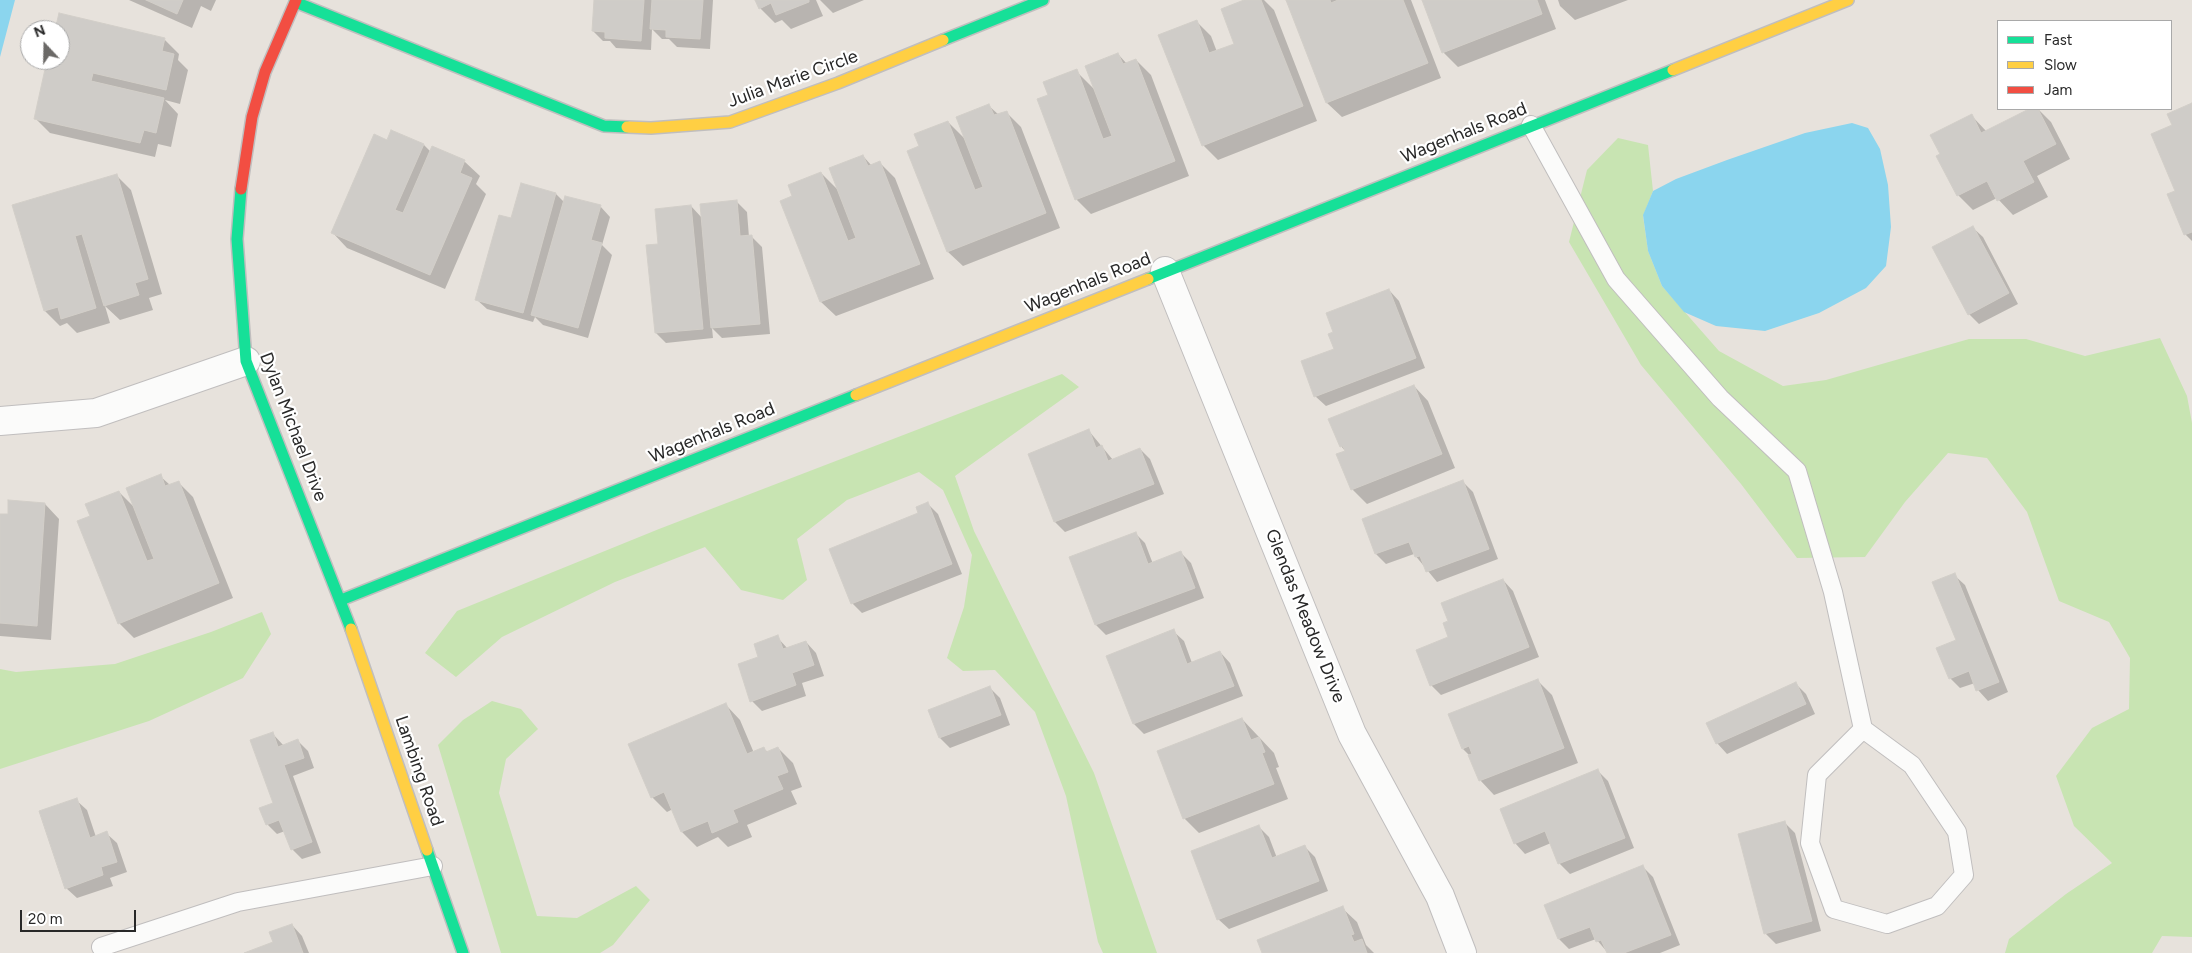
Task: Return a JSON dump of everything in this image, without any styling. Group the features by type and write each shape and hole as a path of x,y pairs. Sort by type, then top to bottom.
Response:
{"street":[{"name":"Julia Marie Circle","path":"296,1 604,126 651,128 730,122 838,83 1043,0"},
{"name":"Wagenhals Road","path":"341,600 1848,0"},
{"name":"Dylan Michael Drive","path":"296,1 265,72 252,117 243,168 237,239 246,361 341,600"},
{"name":"Glendas Meadow Drive","path":"1166,271 1352,734 1440,896 1462,953"},
{"path":"0,421 96,413 246,361"},
{"name":"Lambing Road","path":"341,600 463,953"}],"lane":[{"path":"1531,125 1616,279 1720,398 1797,471 1833,592 1863,729 1912,766 1957,832 1964,875 1937,906 1887,924 1834,908 1810,843 1816,775 1863,729"},
{"path":"101,947 238,902 433,866"}],"green space":[{"path":"1618,138 1648,145 1653,191 1643,216 1648,251 1662,286 1719,351 1783,386 1826,380 1969,339 2026,339 2085,356 2160,338 2187,396 2192,423 2192,937 2162,936 2152,953 2005,953 2009,939 2066,894 2112,863 2074,826 2056,776 2092,728 2129,709 2130,658 2109,622 2059,601 2027,512 1987,458 1948,453 1905,502 1865,557 1797,558 1741,484 1641,365 1569,242 1587,170"},
{"path":"1062,374 1079,387 955,476 974,531 1094,773 1157,953 1103,953 1098,942 1066,796 1035,712 995,670 963,671 947,658 964,607 972,555 943,490 919,472 847,500 797,539 807,580 783,600 741,590 705,547 615,582 502,637 456,677 425,653 457,611 659,529"},
{"path":"262,612 271,634 243,678 149,721 0,769 0,669 16,672 115,664 211,632"},
{"path":"492,701 521,709 538,729 506,759 499,793 537,916 577,918 636,886 650,900 613,945 600,953 501,953 438,745 463,720"}],"water":[{"path":"0,0 15,0 0,57"},
{"path":"1852,123 1868,128 1880,149 1888,185 1891,227 1886,266 1866,288 1819,313 1765,331 1716,326 1684,312 1662,286 1648,251 1643,215 1653,191 1676,179 1805,133"}],"building":[{"path":"146,0 183,0 177,14"},
{"path":"594,0 644,0 641,41 605,38 605,32 592,31"},
{"path":"652,0 703,0 700,39 666,37 666,30 650,29"},
{"path":"755,0 809,0 809,2 776,15 771,3 759,9"},
{"path":"1244,0 1261,0 1303,106 1202,146 1158,35 1197,20 1209,53 1234,44 1221,9"},
{"path":"1286,0 1330,0 1331,3 1338,0 1403,0 1428,63 1326,103"},
{"path":"1422,0 1537,0 1542,14 1442,53"},
{"path":"59,13 165,38 162,51 174,54 166,90 93,73 91,81 164,98 156,133 144,130 140,143 34,119 45,70 70,70 70,20 57,20"},
{"path":"1118,53 1123,64 1136,59 1175,161 1075,200 1037,99 1048,95 1043,82 1077,69 1103,139 1112,136 1085,66"},
{"path":"2192,103 2192,232 2184,235 2167,194 2175,191 2151,134 2172,125 2167,114"},
{"path":"989,104 994,115 1007,111 1046,213 947,252 907,151 919,146 914,134 948,121 975,190 983,187 956,117"},
{"path":"2027,110 2039,110 2056,144 2023,161 2034,182 1997,201 1987,181 1957,196 1936,156 1940,154 1930,135 1972,114 1981,133"},
{"path":"391,130 424,144 395,210 403,213 432,146 465,160 460,173 472,178 430,275 331,233 374,134 387,140"},
{"path":"863,155 868,166 880,161 920,264 820,302 780,201 792,196 788,185 821,172 848,241 856,238 829,168"},
{"path":"117,174 148,279 135,283 139,295 104,306 82,234 75,236 96,308 61,319 58,307 44,311 12,205"},
{"path":"521,183 556,193 523,313 475,300 499,215 511,218"},
{"path":"565,196 601,205 591,240 602,243 578,328 531,315"},
{"path":"737,200 740,236 752,235 760,324 711,328 700,204"},
{"path":"691,205 703,329 655,333 646,245 658,244 655,209"},
{"path":"1973,226 2009,293 1968,315 1932,247"},
{"path":"1389,289 1416,358 1314,397 1301,361 1334,349 1328,334 1333,332 1326,313"},
{"path":"1414,385 1442,454 1351,490 1336,454 1345,451 1343,446 1340,447 1328,419"},
{"path":"1089,429 1096,448 1102,445 1108,461 1140,448 1154,484 1054,522 1028,454"},
{"path":"161,474 165,486 179,481 219,583 118,624 77,521 90,516 85,504 119,491 147,561 154,559 126,488"},
{"path":"1463,480 1489,549 1426,572 1420,556 1415,557 1409,542 1375,554 1362,519"},
{"path":"8,500 45,503 37,626 0,623 0,514 8,514"},
{"path":"928,502 952,564 851,604 829,549 918,513 916,507"},
{"path":"1136,532 1148,564 1181,551 1195,588 1095,625 1069,557"},
{"path":"1955,573 1999,682 1976,691 1969,671 1949,679 1936,648 1956,640 1932,582"},
{"path":"1503,579 1529,647 1430,686 1416,650 1448,637 1443,623 1448,621 1441,603"},
{"path":"1174,629 1187,664 1220,651 1234,686 1133,724 1106,656"},
{"path":"778,635 783,649 806,641 814,665 792,673 796,685 750,702 738,664 758,657 754,644"},
{"path":"1538,679 1564,748 1479,781 1468,755 1472,754 1469,746 1462,749 1448,714"},
{"path":"1796,682 1806,704 1716,744 1706,723"},
{"path":"990,686 1001,715 939,738 928,710"},
{"path":"726,703 747,754 764,747 766,752 778,747 788,772 777,776 783,789 733,810 738,822 712,833 708,821 681,832 664,792 651,798 628,744"},
{"path":"1242,718 1251,740 1259,737 1265,752 1262,753 1274,784 1183,819 1157,751"},
{"path":"273,732 278,747 298,739 304,758 284,765 312,842 291,850 279,820 266,825 259,808 273,803 250,740"},
{"path":"1598,769 1625,838 1558,864 1545,831 1514,844 1500,809"},
{"path":"77,798 90,838 107,831 117,862 101,867 103,875 65,889 39,811"},
{"path":"1785,821 1812,921 1764,934 1738,834"},
{"path":"1259,825 1272,858 1305,845 1319,881 1217,920 1191,851"},
{"path":"1643,865 1671,935 1624,953 1607,953 1601,940 1596,942 1590,927 1558,939 1544,905"},
{"path":"1343,906 1354,934 1351,935 1354,942 1362,939 1367,953 1262,953 1257,940"},
{"path":"292,924 303,953 244,953 273,942 269,932"}],"traffic: fast":[{"path":"943,40 1043,0"},
{"path":"295,2 604,126 627,127"},
{"path":"1148,279 1673,70"},
{"path":"241,189 237,239 246,361 351,629"},
{"path":"341,600 856,395"},
{"path":"427,850 463,953"}],"traffic: slow":[{"path":"1673,70 1848,0"},
{"path":"627,127 651,128 730,122 838,83 943,40"},
{"path":"856,395 1148,279"},
{"path":"351,629 427,850"}],"traffic: jam":[{"path":"241,189 252,117 265,72 296,0"}]}
